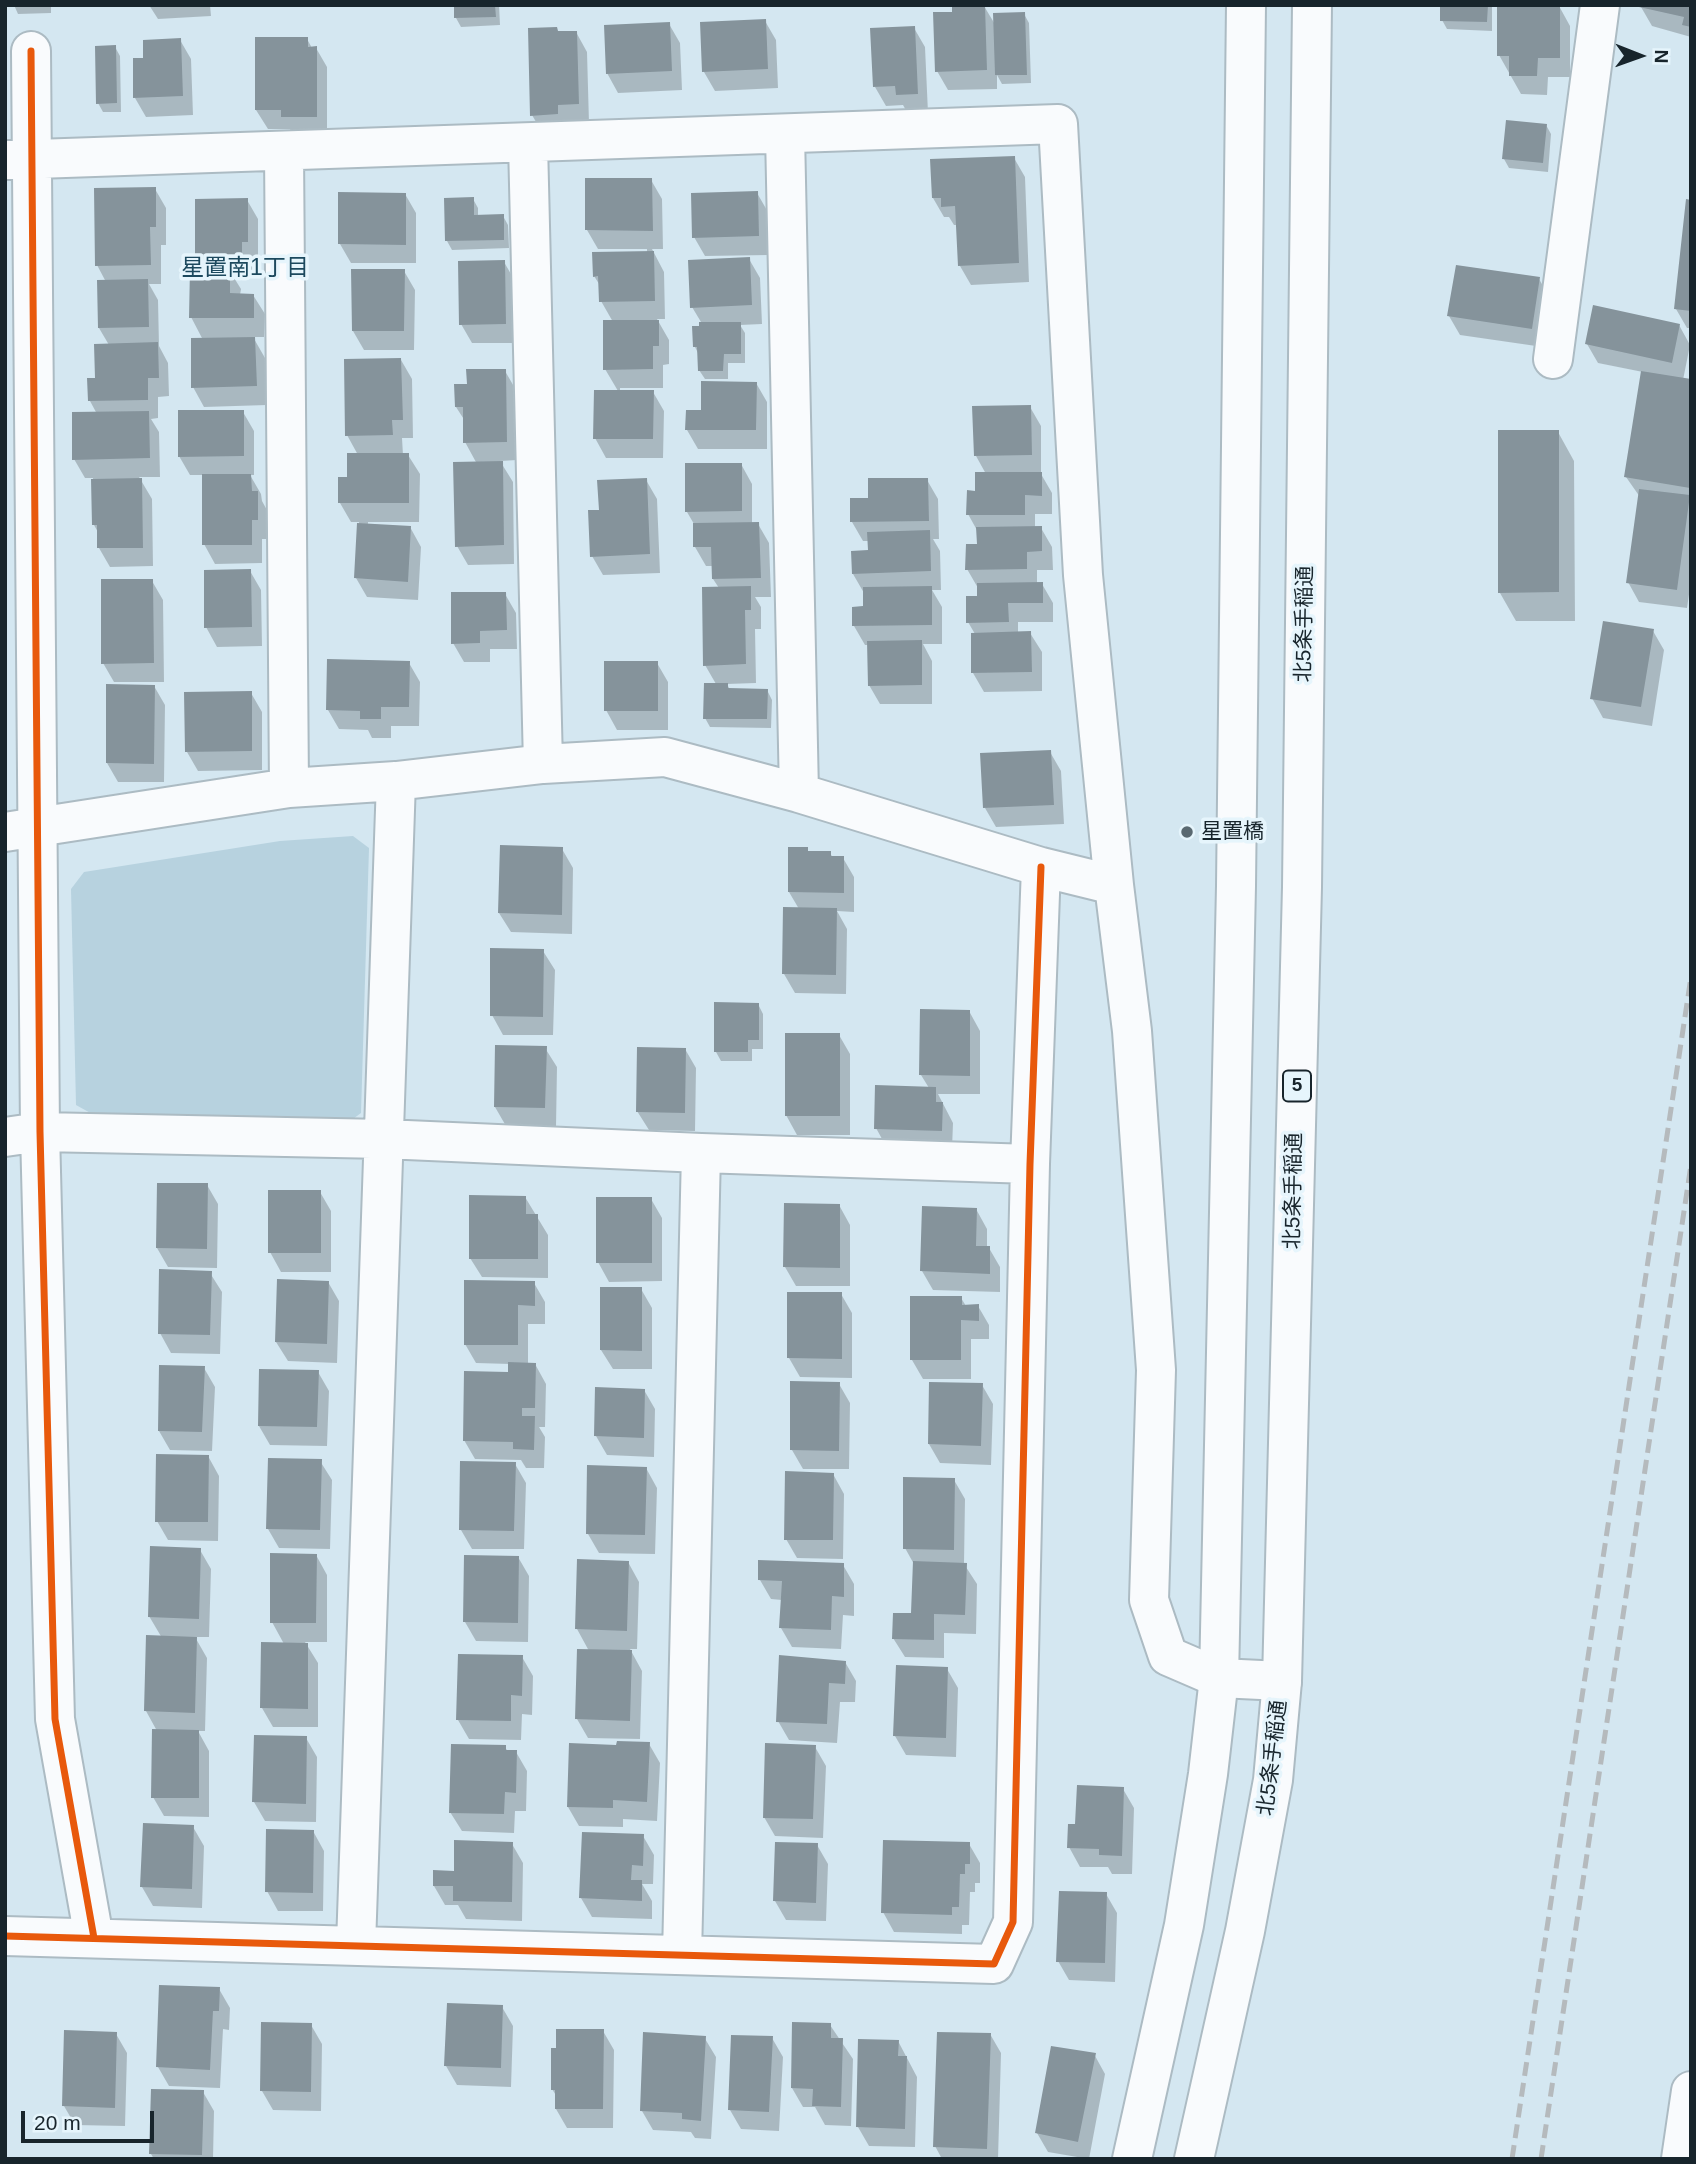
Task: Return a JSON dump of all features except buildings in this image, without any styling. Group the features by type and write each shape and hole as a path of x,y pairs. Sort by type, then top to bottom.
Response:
{"main road":[{"path":"1132,2159 1184,1925 1208,1774 1219,1678 1236,900 1246,5"},
{"name":"北5条手稲通","path":"1194,2159 1245,1931 1273,1780 1282,1681 1302,887 1312,5"},
{"path":"1553,359 1600,5"},
{"path":"31,51 18,160 23,1135 55,1719 94,1938"},
{"path":"18,160 1058,124 1083,575 1114,885 1132,1031 1156,1370 1149,1600 1168,1656 1219,1678 1282,1681"},
{"path":"785,134 799,793"},
{"path":"528,143 543,764"},
{"path":"284,151 289,788"},
{"path":"21,829 289,788 396,781 543,764 665,757 799,793 1041,867 1114,885"},
{"path":"356,1945 396,781"},
{"path":"5,1936 994,1964 1013,1922 1030,1164 1041,867"},
{"path":"23,1135 384,1139 1030,1164"},
{"path":"682,1955 701,1153"},
{"path":"1681,2159 1691,2091"}],"shaded area":[{"path":"353,836 369,848 361,1113 346,1124 94,1115 76,1105 71,889 84,872 280,841"}],"railway":[{"path":"1512,2159 1691,977"},
{"path":"1541,2159 1691,1165"}],"cycle path":[{"path":"31,51 40,1132 55,1719 94,1938"},
{"path":"5,1936 994,1964 1013,1922 1030,1164 1041,867"}],"place":[{"name":"星置橋","path":"1187,832"}],"district":[{"name":"星置南1丁目","path":"245,269"}]}
